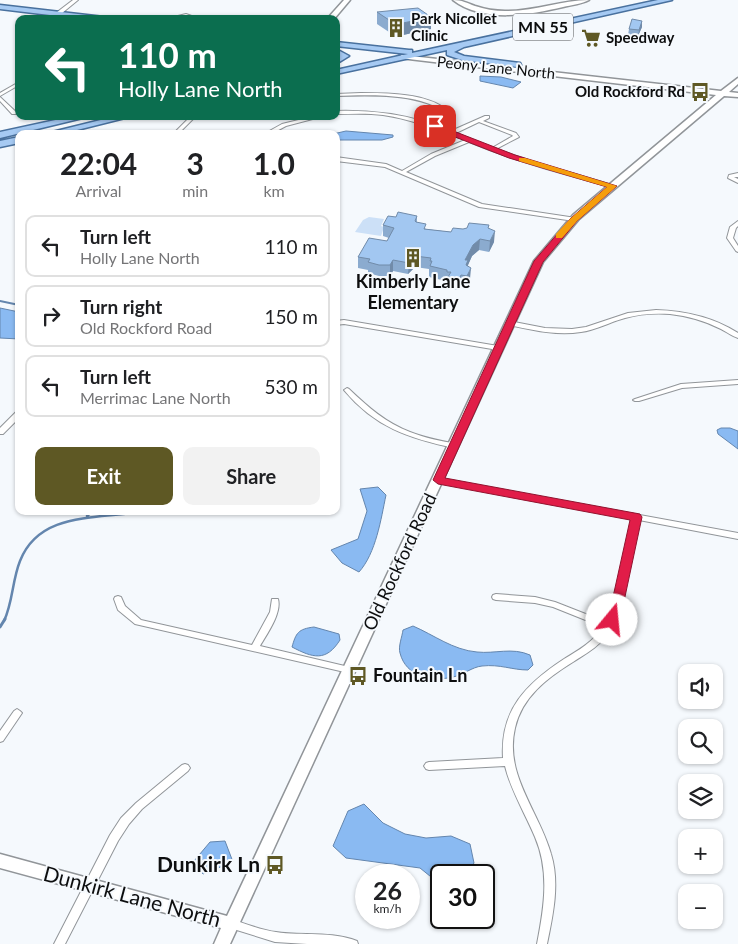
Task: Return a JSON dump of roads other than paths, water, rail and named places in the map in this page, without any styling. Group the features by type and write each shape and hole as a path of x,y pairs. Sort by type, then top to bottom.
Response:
{"main road":[{"name":"MN 55","path":"340,71 419,54 630,0"},
{"name":"MN 55","path":"507,30 668,0"},
{"path":"0,7 56,15"},
{"path":"0,11 56,15"},
{"path":"507,30 449,52 453,56 462,58 517,65"},
{"path":"340,44 419,54"},
{"path":"340,61 412,47"},
{"path":"340,50 402,57"},
{"path":"23,130 69,120"},
{"path":"66,130 112,120"},
{"path":"0,135 15,132"},
{"path":"0,144 15,141"}],"street":[{"path":"56,15 76,0"},
{"path":"334,15 347,0"},
{"path":"456,0 470,8 508,14 529,12 586,0"},
{"name":"Peony Lane North","path":"419,54 724,91 738,95"},
{"name":"Peony Lane North","path":"402,57 724,91 738,90"},
{"name":"Old Rockford Road","path":"222,944 539,261 574,220 738,80"},
{"path":"14,113 0,96 15,86"},
{"path":"340,95 383,94 434,104 445,110 440,116 426,124"},
{"path":"340,113 378,112 426,124 493,150 613,186"},
{"path":"452,133 487,117"},
{"path":"179,130 190,120"},
{"path":"273,130 306,120"},
{"path":"480,121 514,134 516,137 493,150"},
{"path":"403,172 433,155 470,140"},
{"path":"340,159 372,163 403,172 475,204 574,220"},
{"path":"738,175 731,178 738,181"},
{"path":"738,223 733,227 730,238 738,250"},
{"path":"509,323 547,330 568,331 594,327 630,315 657,312 704,320 719,325 738,336"},
{"path":"340,322 498,348"},
{"path":"637,400 681,386 738,382"},
{"path":"347,390 373,416 394,429 422,439 454,446"},
{"path":"0,432 15,418"},
{"path":"438,480 738,536"},
{"path":"542,944 550,900 550,871 538,834 518,793 507,751 509,730 515,711 526,694 540,679 591,646 608,626 617,606 636,517"},
{"path":"496,597 535,600 608,626"},
{"path":"118,599 121,608 138,622 349,670"},
{"path":"254,649 274,612 275,601"},
{"path":"0,738 17,713"},
{"path":"429,766 509,762"},
{"path":"59,944 114,838 125,821 139,806 185,768"},
{"name":"Dunkirk Lane North","path":"0,861 274,937 353,944"}],"water":[{"path":"480,76 501,77 521,82 513,88 480,81"},
{"path":"346,131 393,135 393,137 382,140 340,140 340,132"},
{"path":"0,308 15,311 15,339 0,338"},
{"path":"730,428 738,431 738,449 718,434 717,430"},
{"path":"378,487 386,495 380,525 370,555 359,572 342,563 331,550 358,539 367,511 360,489"},
{"path":"413,626 468,651 517,651 530,655 533,665 528,670 482,666 457,676 437,679 421,676 408,668 403,661 400,651 403,630"},
{"path":"314,627 339,634 340,640 330,652 319,656 306,654 292,647 299,632"},
{"path":"364,804 383,823 405,834 426,838 451,836 470,844 474,863 430,864 430,876 420,868 420,864 390,864 346,858 333,846 348,811"},
{"path":"225,841 233,862 203,874 194,861 210,842"}],"waterway":[{"path":"0,301 15,304"},
{"path":"4,620 15,576 20,561 29,545 42,533 56,525 73,520 115,515"},
{"path":"0,627 4,620"}],"place":[{"name":"Park Nicollet Clinic","path":"396,28"},
{"name":"Speedway","path":"591,38"},
{"name":"Old Rockford Rd","path":"700,92"},
{"name":"Kimberly Lane Elementary","path":"413,258"},
{"name":"Fountain Ln","path":"358,676"},
{"name":"Dunkirk Ln","path":"275,865"}]}
